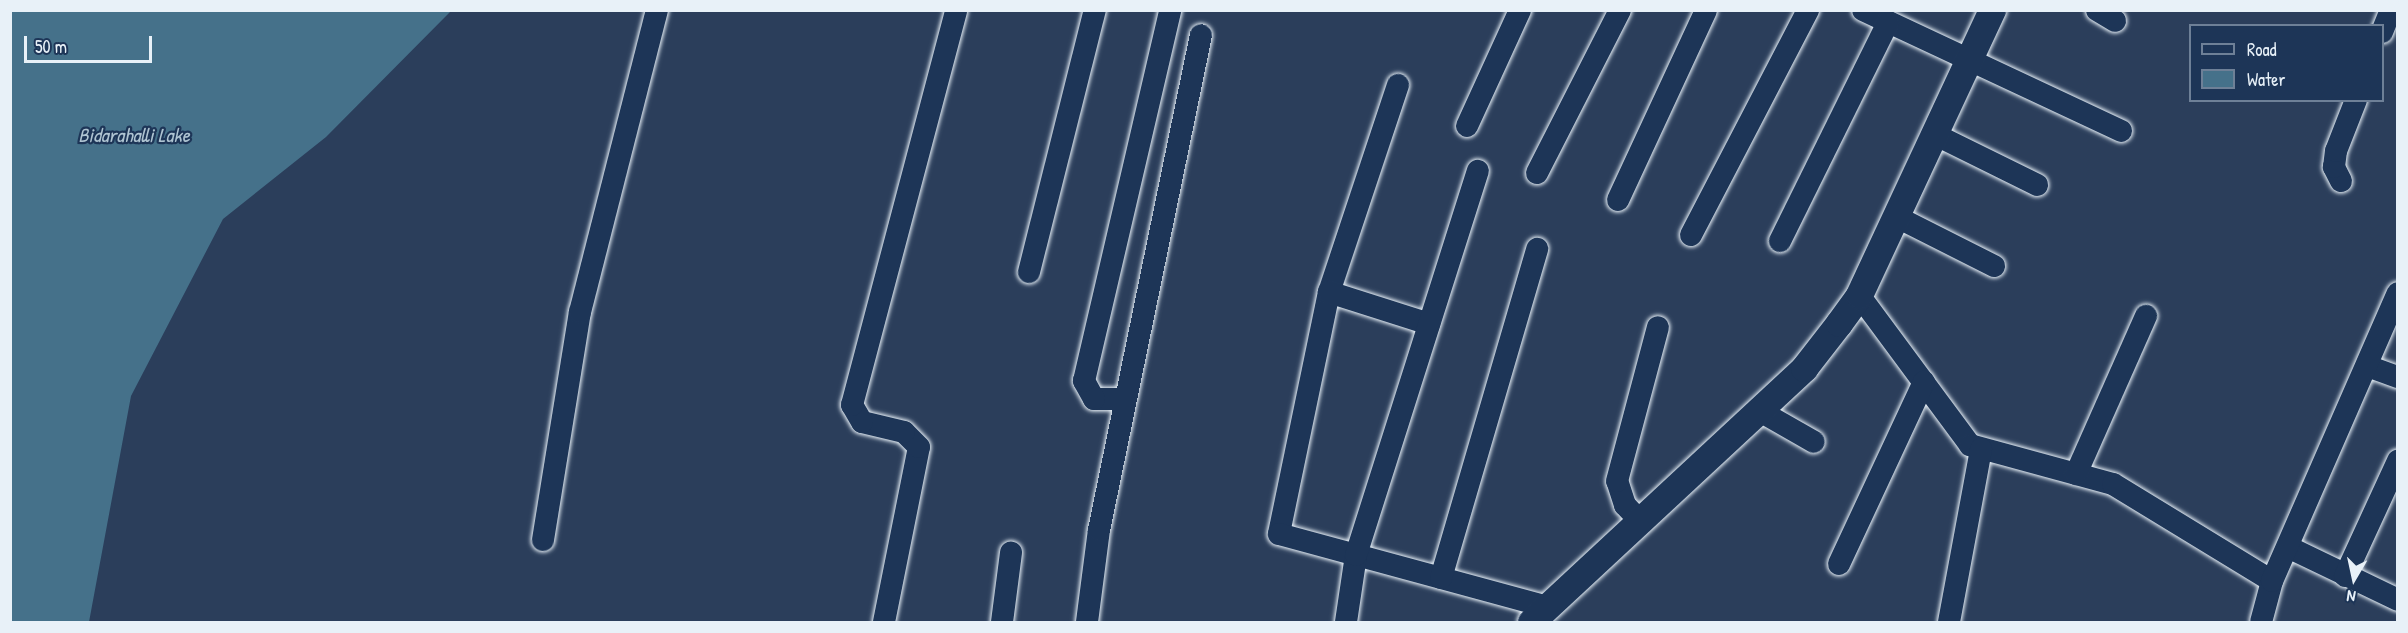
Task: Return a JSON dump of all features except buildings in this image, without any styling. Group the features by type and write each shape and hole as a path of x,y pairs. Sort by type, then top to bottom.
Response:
{"main road":[{"path":"1539,615 1804,369 1859,295 1992,10"}],"street":[{"path":"543,540 580,312 657,10"},
{"path":"884,622 919,447 904,432 862,422 852,405 956,10"},
{"path":"1029,272 1095,10"},
{"path":"1125,399 1094,399 1084,381 1170,10"},
{"path":"1467,126 1520,10"},
{"path":"1538,173 1620,10"},
{"path":"1618,200 1706,10"},
{"path":"1691,236 1808,10"},
{"path":"1863,10 1967,63 2121,131"},
{"path":"2384,27 2391,10"},
{"path":"1780,241 1888,22"},
{"path":"1087,622 1125,399 1201,34"},
{"path":"1398,85 1329,292 1279,534 1441,578 1539,615"},
{"path":"2341,181 2334,167 2336,151 2355,102"},
{"path":"1934,134 2037,185"},
{"path":"1346,622 1356,555 1478,171"},
{"path":"1895,216 1994,266"},
{"path":"1441,578 1537,249"},
{"path":"1329,292 1429,324"},
{"path":"2261,622 2272,581 2370,367 2397,293"},
{"path":"1859,295 1970,445 2113,483 2272,581"},
{"path":"2076,474 2146,316"},
{"path":"1640,521 1625,505 1617,481 1658,327"},
{"path":"2370,367 2397,377"},
{"path":"1839,564 1924,382"},
{"path":"1758,410 1814,442"},
{"path":"1949,622 1982,449"},
{"path":"2345,576 2397,461"},
{"path":"2288,547 2397,600"},
{"path":"1002,622 1011,553"}],"water":[{"name":"Bidarahalli Lake","path":"10,11 451,11 326,137 223,219 131,396 89,622 11,622"}]}
